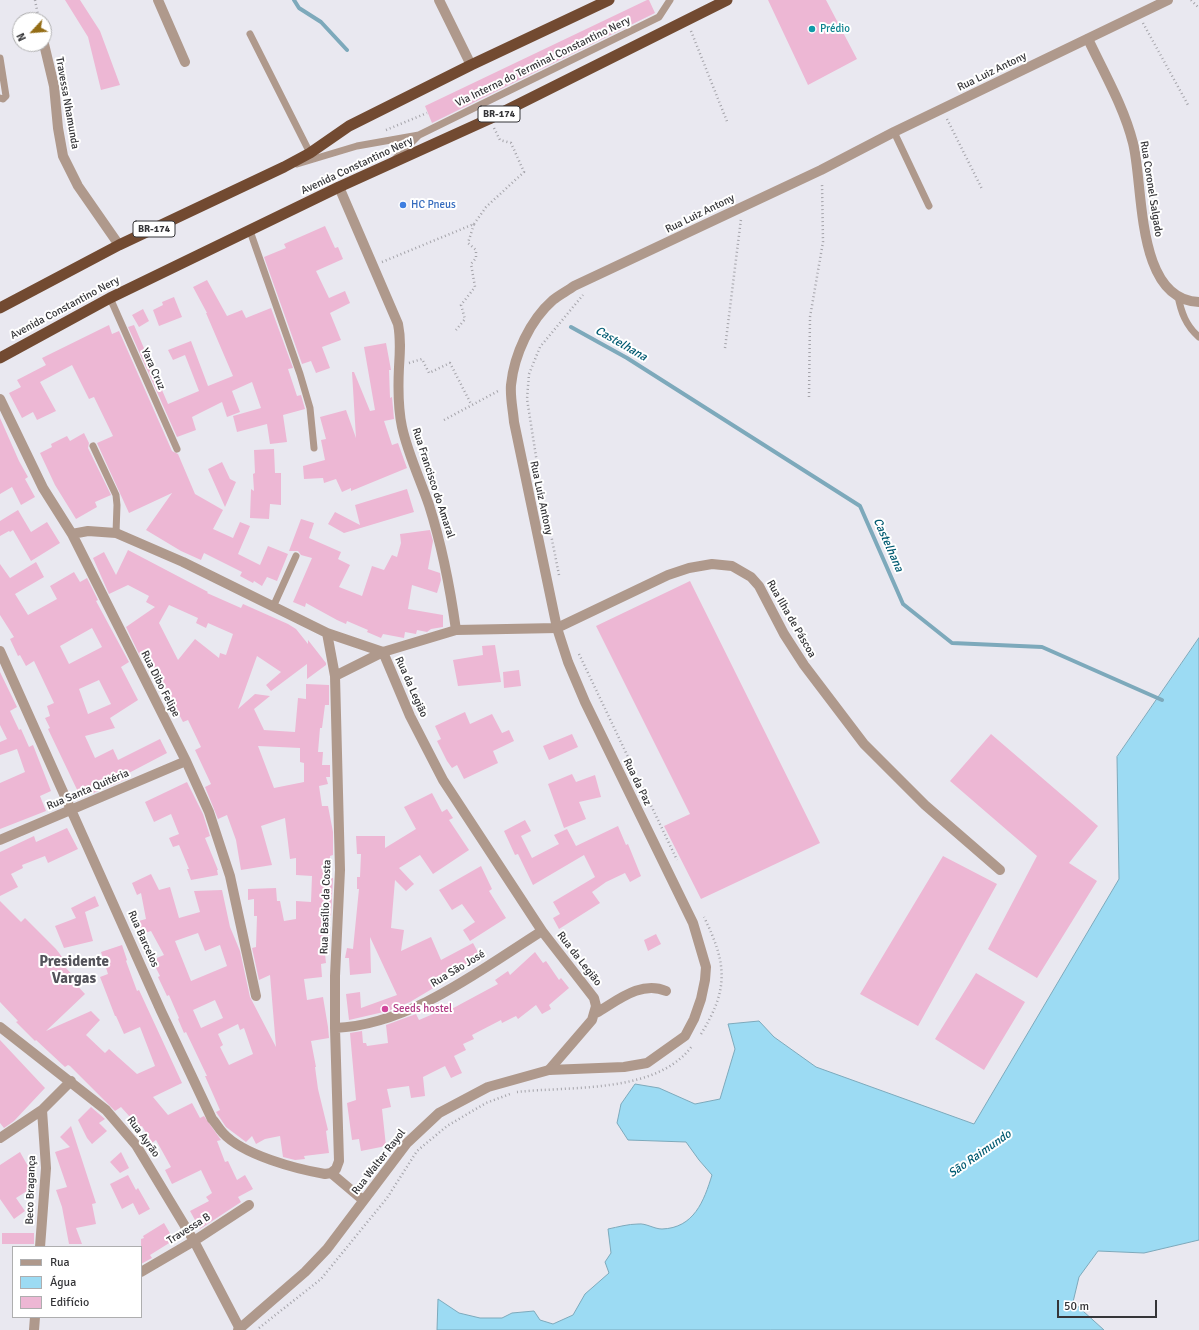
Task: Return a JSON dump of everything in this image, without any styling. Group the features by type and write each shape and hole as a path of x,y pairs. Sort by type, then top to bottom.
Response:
{"highway":[{"name":"BR-174","path":"0,308 119,245 278,170 310,153 349,126 471,64 609,0"},
{"name":"Avenida Constantino Nery","path":"0,358 110,298 339,187 489,119 686,19 727,0"}],"street":[{"path":"158,0 185,62"},
{"path":"439,0 471,64"},
{"name":"Rua Luiz Antony","path":"556,628 514,422 511,384 516,360 526,337 538,317 553,300 574,286 822,170 894,132 1168,0"},
{"name":"Rua Coronel Salgado","path":"1088,39 1121,111 1133,142 1138,167 1147,242 1155,269 1166,287 1178,296 1193,302 1199,302"},
{"name":"Travessa Nhamunda","path":"46,52 54,86 58,128 64,156 78,186 119,245"},
{"name":"Rua Francisco do Amaral","path":"339,187 398,324 401,344 399,366 402,427 409,453 441,545 448,576 456,630"},
{"name":"Rua Dibo Felipe","path":"0,399 43,488 72,534 186,761 209,812 230,876 256,996"},
{"name":"Rua da Legião","path":"72,534 88,531 116,533 183,562 327,633 383,652 410,716 443,780 542,931 590,991 596,1006 596,1013"},
{"name":"Rua Ilha de Páscoa","path":"335,676 383,652 456,630 556,628 668,575 688,568 712,564 732,566 751,577 759,586 784,634 804,665 864,744 925,805 1000,870"},
{"name":"Rua da Paz","path":"556,628 568,662 585,702 693,923 701,945"},
{"name":"Rua Basílio da Costa","path":"327,633 335,676 340,870 334,1028 339,1146 336,1169 328,1174"},
{"name":"Rua Barcelos","path":"0,651 73,810 164,1018 212,1118 223,1134 238,1145 281,1163 328,1174"},
{"name":"Rua Santa Quitéria","path":"0,840 186,761"},
{"name":"Rua São José","path":"334,1028 352,1027 370,1023 444,993 542,931"},
{"name":"Rua Walter Rayol","path":"239,1329 305,1272 327,1249 406,1143 439,1113 488,1087 549,1070 624,1067 647,1063 685,1036 694,1019 706,980 706,967 701,945"},
{"path":"549,1070 592,1020 596,1013 636,990 646,986 666,990"},
{"name":"Rua Ayrão","path":"0,1027 71,1081 106,1110 136,1145 194,1241 239,1329"},
{"path":"0,1138 42,1110 71,1081"},
{"name":"Beco Bragança","path":"40,1246 46,1168 42,1110"},
{"path":"328,1174 363,1200"},
{"name":"Travessa B","path":"142,1271 194,1241 249,1205"},
{"path":"34,1330 35,1318"}],"lane":[{"name":"Via Interna do Terminal Constantino Nery","path":"419,135 659,17 670,0"},
{"path":"250,34 310,153"},
{"path":"0,58 6,96 3,100 0,98"},
{"path":"894,132 929,206"},
{"path":"390,164 419,135"},
{"path":"278,170 357,146 419,135"},
{"path":"250,231 300,374 310,408 314,448"},
{"path":"1178,296 1181,311 1186,322 1199,337"},
{"name":"Yara Cruz","path":"110,298 177,449"},
{"path":"93,446 116,495 118,505 116,533"},
{"path":"273,607 296,556"}],"path":[{"path":"35,0 37,12"},
{"path":"1191,0 1199,8"},
{"path":"1139,15 1188,105"},
{"path":"686,19 728,124"},
{"path":"942,109 982,189"},
{"path":"384,130 427,113"},
{"path":"456,330 464,319 461,305 475,287 471,264 476,258 476,250 468,243 474,224 486,207 524,172 511,143 500,140 489,119"},
{"path":"809,397 810,317 822,242 822,170"},
{"path":"725,348 743,207"},
{"path":"374,266 474,224"},
{"path":"560,579 530,427 527,393 529,374 540,347 571,308 586,292"},
{"path":"399,366 422,359 429,373 450,363 471,404"},
{"path":"444,420 471,404 511,384"},
{"path":"577,648 597,695 680,867"},
{"path":"699,1036 717,1005 722,984 721,961 711,932 701,910"},
{"path":"257,1330 321,1279 387,1198 418,1151 447,1126 486,1103 515,1092 623,1084 645,1079 687,1054 695,1042"}],"water":[{"name":"São Raimundo","path":"1199,638 1199,1240 1144,1253 1098,1251 1079,1277 1073,1302 1104,1330 437,1330 438,1299 459,1313 480,1318 502,1318 512,1313 534,1311 540,1320 553,1324 573,1315 585,1294 609,1273 605,1262 611,1253 608,1229 641,1224 662,1229 682,1224 690,1218 701,1203 712,1175 686,1142 628,1140 617,1123 621,1104 635,1084 659,1088 695,1104 720,1099 735,1049 728,1024 759,1021 774,1037 816,1067 974,1124 1119,879 1117,757"}],"building":[{"path":"65,0 80,0 100,31 120,85 101,90 88,37"},
{"path":"649,0 655,13 432,123 425,106"},
{"name":"Prédio","path":"768,0 826,0 857,59 808,85"},
{"path":"325,226 335,248 338,247 343,259 316,271 329,298 345,291 350,303 330,313 341,340 322,347 330,368 316,373 311,361 302,364 264,257 286,248 284,244"},
{"path":"207,280 227,316 242,310 246,318 271,308 293,368 288,369 297,396 301,395 305,409 283,415 287,442 270,444 267,424 237,432 233,416 261,408 252,382 232,391 240,412 227,417 222,402 192,417 196,430 177,437 128,327 134,325 168,404 199,391 185,355 173,360 168,350 191,341 208,386 233,376 207,313 193,287"},
{"path":"174,297 182,317 159,326 153,310 163,305 162,302"},
{"path":"143,309 149,321 139,327 132,315"},
{"path":"109,325 112,334 119,331 172,451 178,454 195,494 223,510 213,529 233,538 240,522 250,526 238,554 260,565 268,546 288,554 277,581 267,577 262,586 254,581 253,583 240,576 242,572 204,553 201,560 181,551 146,530 172,493 129,513 97,443 113,436 94,397 89,399 72,365 40,382 56,411 37,420 33,412 22,418 9,393 21,387 17,380 46,365 42,358"},
{"path":"386,343 391,370 389,370 390,398 392,397 394,419 384,421 392,445 398,443 407,468 351,491 351,488 342,492 336,479 324,483 323,478 304,479 303,466 325,460 321,440 326,439 320,417 346,410 356,438 352,372 354,372 370,411 375,410 364,347"},
{"path":"0,418 19,461 28,477 25,479 35,497 21,505 12,487 0,494"},
{"path":"84,433 89,443 88,448 111,495 95,502 97,507 76,519 55,485 40,453 52,447 51,444 67,436 70,441"},
{"path":"274,449 275,473 281,473 281,505 270,504 269,519 250,518 251,489 254,491 254,450"},
{"path":"222,462 230,479 236,482 225,507 208,469"},
{"path":"407,489 414,512 344,533 328,524 335,512 360,525 355,505"},
{"path":"18,510 31,532 47,522 60,543 31,561 13,530 0,536 0,521"},
{"path":"301,519 314,523 309,538 341,552 338,559 350,565 339,587 362,596 372,566 384,570 392,555 397,557 401,543 400,534 430,530 433,541 428,569 440,573 441,580 437,593 412,585 408,609 443,615 443,627 431,629 427,632 417,630 416,634 405,632 404,638 383,634 381,638 367,632 368,630 347,621 346,624 337,620 306,603 305,607 293,602 312,558 301,555 298,551 289,551"},
{"path":"128,550 208,592 207,593 241,608 243,604 288,624 296,629 308,644 308,640 326,663 326,665 307,679 307,664 271,691 266,685 281,672 257,656 238,709 255,694 270,696 254,709 264,730 295,732 298,698 306,699 306,684 329,685 329,705 325,705 322,728 320,728 318,752 323,752 322,765 330,765 330,777 326,777 328,784 319,786 322,806 328,806 333,832 333,855 330,856 328,878 333,878 331,916 329,916 329,936 323,936 326,963 321,964 322,977 304,979 307,1000 323,997 328,1027 329,1038 311,1041 318,1089 328,1130 326,1131 329,1153 304,1156 305,1159 295,1160 283,1157 280,1136 265,1139 256,1144 252,1136 246,1142 226,1127 216,1112 220,1110 205,1076 207,1076 186,1032 184,1033 169,995 167,996 158,977 160,976 152,960 164,955 151,931 138,935 135,922 146,919 141,893 137,895 132,883 151,874 159,890 170,887 179,918 200,912 194,891 222,890 230,927 240,951 250,997 276,1047 270,975 259,980 252,948 256,947 257,916 254,916 254,899 248,900 248,889 276,888 277,901 280,901 284,921 296,919 296,901 311,902 312,876 296,875 296,858 290,859 285,818 261,826 272,865 241,870 236,840 227,815 218,819 205,787 211,784 195,750 201,747 188,720 183,722 146,652 140,656 126,627 155,607 146,602 149,596 128,585 109,594 93,558 104,552 116,575","holes":["169,605 198,618 196,623 206,628 208,623 233,634 226,655 220,653 219,658 195,639 178,660 159,623","258,746 300,748 300,762 304,763 304,782 274,788","198,933 205,951 220,945 227,966 191,981 175,941","215,1000 223,1018 201,1028 193,1010","238,1024 240,1030 244,1028 253,1054 229,1065 220,1047 223,1045 218,1034"]},
{"path":"36,562 44,577 15,594 28,615 57,599 50,586 74,572 80,582 87,578 98,600 96,601 129,662 121,667 138,700 110,718 115,728 85,736 95,758 113,749 118,760 160,739 167,753 125,775 127,779 81,798 48,729 50,728 45,718 50,716 47,706 54,703 34,661 26,666 20,655 18,656 10,639 14,637 0,615 0,564 10,578","holes":["92,628 102,647 69,664 60,646","99,680 111,704 88,714 79,689"]},
{"path":"690,581 820,843 701,899 664,826 690,814 596,626"},
{"path":"495,645 501,682 458,686 453,660 483,655 482,646"},
{"path":"519,670 521,686 504,688 503,672"},
{"path":"0,672 17,707 10,711 19,730 21,729 29,747 33,745 51,791 40,796 46,811 0,829 0,783 25,772 17,749 0,755 0,742 7,739 0,725"},
{"path":"465,712 470,724 492,714 502,733 509,730 514,741 493,751 498,763 464,779 457,765 452,768 447,761 437,741 441,739 435,726"},
{"path":"572,734 578,747 549,760 543,746"},
{"path":"991,734 1098,826 1069,863 1097,881 1037,978 988,949 1037,856 950,781"},
{"path":"572,774 576,782 595,775 601,797 579,802 586,819 564,828 548,784"},
{"path":"187,782 203,814 210,836 205,838 218,870 218,875 191,880 187,869 189,869 179,845 173,847 169,838 179,834 171,814 154,822 145,802"},
{"path":"432,793 442,812 447,809 453,818 449,820 469,850 433,874 420,855 399,868 414,884 406,891 395,880 391,928 404,930 401,951 431,937 441,960 473,943 480,956 450,974 452,977 410,1002 388,1011 349,1020 346,994 360,992 361,1008 397,995 370,937 371,973 350,975 349,958 345,958 347,948 353,949 359,889 357,889 357,877 360,877 361,854 357,854 356,836 385,836 385,848 416,829 404,807"},
{"path":"525,820 531,831 521,836 532,858 559,844 554,835 567,829 576,846 618,826 626,845 628,844 641,876 630,882 625,873 606,882 592,892 600,903 559,929 553,918 560,914 553,902 595,877 584,855 533,885 518,854 515,855 504,831"},
{"path":"67,828 78,849 48,863 45,856 22,865 23,868 11,874 18,887 0,896 0,852 34,836 36,842"},
{"path":"943,856 997,884 918,1026 860,994"},
{"path":"481,866 492,889 489,891 506,918 470,941 463,930 475,922 462,904 452,910 439,890"},
{"path":"95,896 99,906 85,912 93,941 64,948 55,926 76,918 71,908"},
{"path":"0,901 21,922 25,918 56,949 69,966 66,968 76,979 73,981 85,994 46,1031 91,1011 100,1020 86,1035 105,1053 109,1049 137,1074 155,1066 140,1027 124,1034 115,1016 100,977 108,974 101,952 122,945 137,991 139,990 182,1083 153,1097 168,1115 192,1103 200,1118 204,1116 221,1140 217,1141 225,1162 228,1161 237,1180 245,1175 253,1189 238,1197 241,1202 200,1229 190,1211 209,1201 206,1197 212,1193 201,1170 172,1184 165,1170 171,1167 156,1140 152,1143 142,1126 140,1127 131,1115 130,1117 121,1107 115,1111 70,1066 68,1065 65,1067 16,1022 18,1021 0,1002"},
{"path":"656,934 661,944 648,951 644,940"},
{"path":"535,952 543,963 546,961 559,980 561,978 569,988 549,1005 551,1009 542,1014 536,1005 518,1019 516,1016 502,1023 501,1020 472,1035 474,1039 463,1044 466,1050 454,1056 462,1073 451,1078 445,1066 423,1077 425,1096 411,1098 409,1086 387,1089 391,1107 382,1109 386,1146 361,1151 359,1139 352,1140 347,1103 356,1100 350,1033 362,1031 363,1043 366,1043 367,1046 388,1043 386,1025 416,1014 419,1020 445,1009 446,1012 498,984 495,980 508,971 510,975"},
{"path":"976,973 1025,1002 984,1070 935,1039"},
{"path":"0,1040 45,1088 14,1121 4,1128 0,1123"},
{"path":"91,1107 105,1119 99,1123 107,1131 92,1144 87,1138 78,1120"},
{"path":"71,1126 96,1203 92,1204 96,1224 76,1228 82,1244 69,1244 62,1207 56,1190 67,1187 55,1152 70,1147 60,1137"},
{"path":"20,1152 38,1184 16,1198 25,1211 14,1219 0,1199 0,1165"},
{"path":"121,1152 129,1168 120,1173 110,1162"},
{"path":"128,1175 136,1190 138,1188 150,1209 139,1215 133,1203 122,1209 110,1184"},
{"path":"164,1223 174,1240 150,1255 152,1258 142,1263 141,1239 144,1238 143,1236"},
{"path":"2,1233 34,1233 34,1244 2,1244"}],"waterway":[{"name":"Castelhana","path":"294,0 299,8 321,22 347,50"},
{"name":"Castelhana","path":"571,327 627,358 860,506 903,604 952,643 1042,647 1162,700"}],"place":[{"name":"Prédio","path":"812,29"},
{"name":"HC Pneus","path":"403,205"},
{"name":"Seeds hostel","path":"385,1009"}],"district":[{"name":"Presidente Vargas","path":"74,970"}]}
